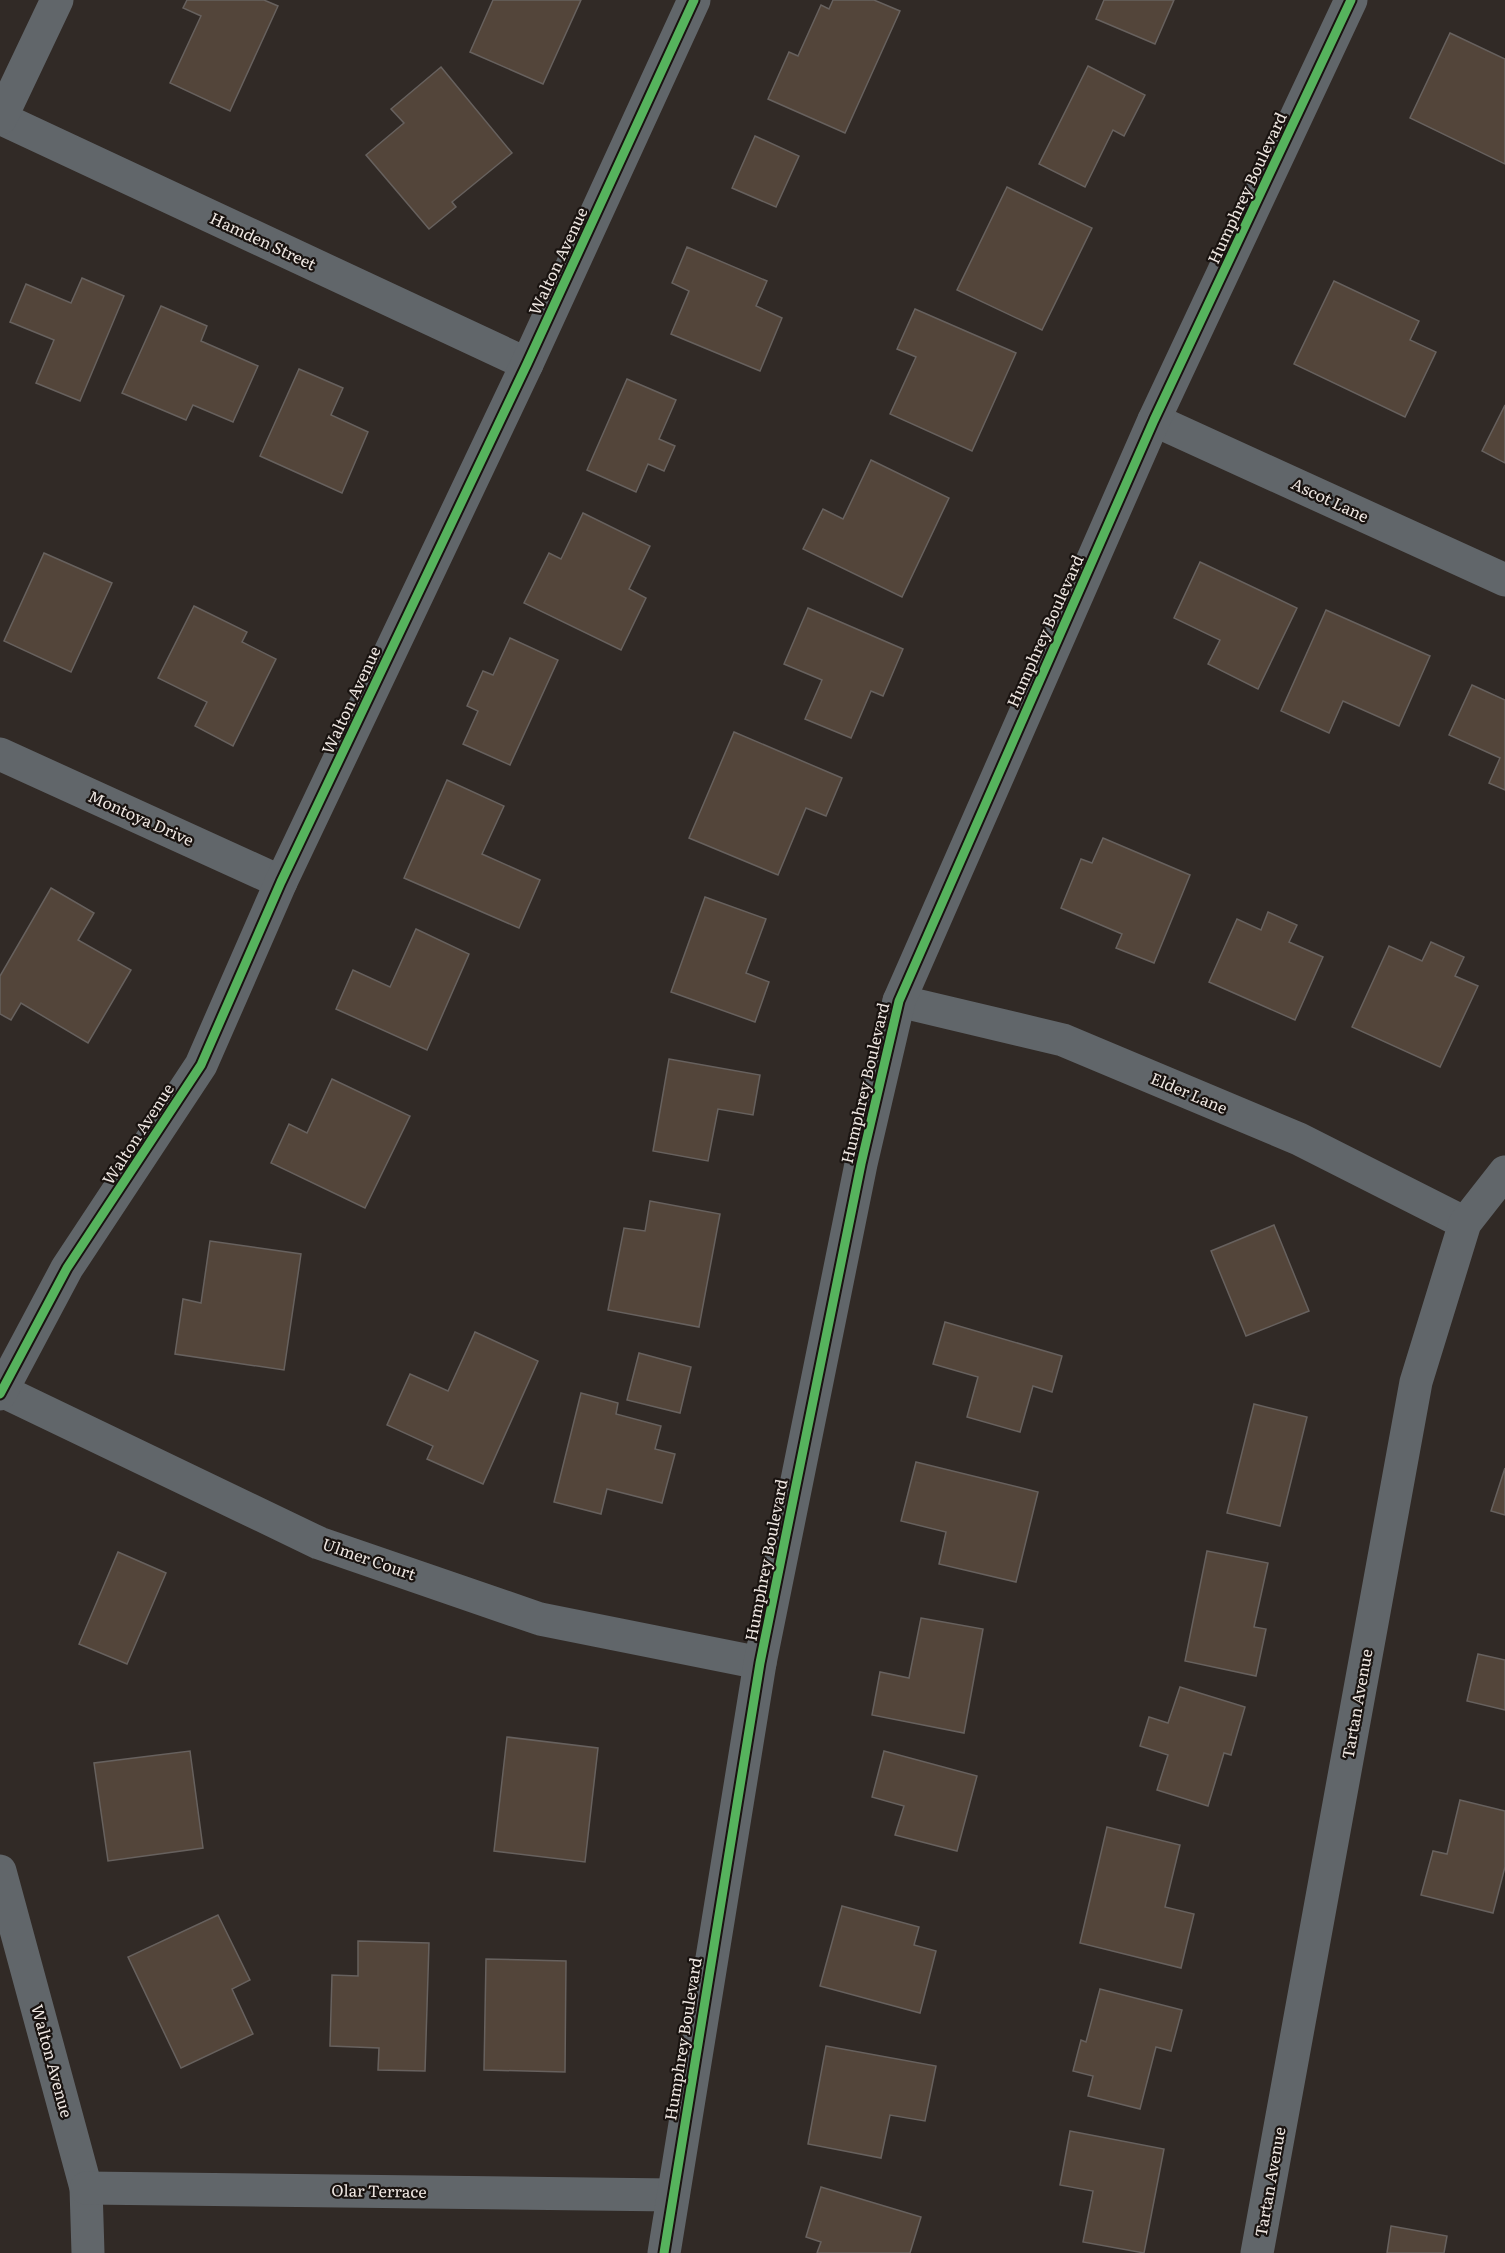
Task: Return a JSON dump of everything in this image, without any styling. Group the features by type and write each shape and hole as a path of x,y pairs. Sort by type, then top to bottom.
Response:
{"street":[{"path":"1,118 57,0"},
{"name":"Walton Avenue","path":"0,1391 67,1268 201,1065 281,882 527,364 694,0"},
{"name":"Humphrey Boulevard","path":"664,2253 760,1663 861,1164 899,1001 1154,420 1351,0"},
{"name":"Hamden Street","path":"1,118 527,364"},
{"name":"Ascot Lane","path":"1154,420 1505,580"},
{"name":"Montoya Drive","path":"0,754 281,882"},
{"name":"Elder Lane","path":"899,1001 1063,1040 1299,1139 1465,1223"},
{"name":"Tartan Avenue","path":"1257,2253 1416,1382 1465,1223 1505,1172"},
{"name":"Ulmer Court","path":"0,1391 320,1543 540,1619 760,1663"},
{"name":"Walton Avenue","path":"0,1871 86,2188 88,2253"},
{"name":"Olar Terrace","path":"86,2188 673,2195"}],"building":[{"path":"187,0 264,0 278,6 230,111 170,83 201,16 183,8"},
{"path":"493,0 581,0 543,84 470,52"},
{"path":"833,0 874,0 900,11 845,133 768,99 789,52 798,56 821,5 829,9"},
{"path":"1104,0 1174,0 1155,44 1096,19"},
{"path":"1450,33 1505,59 1505,164 1410,118"},
{"path":"1088,66 1145,95 1124,136 1113,130 1085,187 1039,164"},
{"path":"441,67 512,153 452,202 456,207 429,229 366,155 404,123 391,109"},
{"path":"755,136 799,156 776,207 732,188"},
{"path":"1007,187 1092,228 1042,330 957,290"},
{"path":"687,247 767,281 756,306 782,318 760,371 671,334 689,291 672,283"},
{"path":"82,278 124,296 80,401 36,383 54,340 10,322 26,284 71,303"},
{"path":"1334,281 1419,321 1410,340 1436,352 1405,417 1294,364"},
{"path":"161,306 207,326 201,341 258,366 233,422 193,405 186,420 122,393"},
{"path":"915,309 1016,353 972,451 890,414 916,357 897,349"},
{"path":"299,369 343,388 331,415 368,432 342,493 260,456"},
{"path":"627,379 676,400 659,439 675,446 664,471 648,464 636,492 587,470"},
{"path":"1505,405 1505,463 1482,451"},
{"path":"871,460 949,498 902,597 803,549 823,509 843,519"},
{"path":"583,513 650,546 629,589 646,598 621,650 524,603 549,553 561,559"},
{"path":"44,553 112,583 71,672 4,641"},
{"path":"1200,562 1297,608 1258,689 1208,664 1220,640 1174,618"},
{"path":"194,606 247,632 242,642 276,659 233,746 195,726 207,702 158,678"},
{"path":"808,608 903,649 883,696 871,691 851,738 805,719 822,680 784,664"},
{"path":"1326,610 1430,656 1399,726 1343,701 1329,733 1281,711"},
{"path":"510,638 558,660 510,765 463,744 478,711 467,706 483,671 493,675"},
{"path":"1472,685 1505,700 1505,790 1489,783 1500,758 1449,735"},
{"path":"734,732 842,778 826,816 806,808 778,875 689,838"},
{"path":"447,780 504,806 482,854 540,880 519,928 404,878"},
{"path":"1103,838 1190,875 1154,963 1116,948 1122,934 1061,908 1081,859 1092,863"},
{"path":"51,888 94,913 78,940 131,970 88,1043 21,1003 11,1020 0,1014 0,976"},
{"path":"705,897 766,919 746,973 769,982 755,1022 671,992"},
{"path":"1268,912 1297,925 1289,942 1323,957 1295,1020 1209,982 1237,919 1261,930"},
{"path":"416,929 469,954 427,1050 336,1009 353,970 390,987"},
{"path":"1431,942 1464,957 1455,976 1478,986 1440,1067 1352,1027 1389,946 1422,961"},
{"path":"669,1059 760,1075 753,1115 718,1109 708,1161 653,1151"},
{"path":"332,1079 410,1116 365,1208 271,1163 289,1124 307,1133"},
{"path":"650,1201 720,1214 699,1327 608,1310 624,1228 645,1231"},
{"path":"1274,1225 1309,1311 1246,1336 1211,1251"},
{"path":"210,1241 301,1254 284,1370 175,1354 183,1299 201,1303"},
{"path":"945,1322 1062,1356 1052,1392 1033,1386 1020,1432 967,1417 978,1377 933,1364"},
{"path":"475,1332 538,1361 483,1484 427,1459 433,1446 387,1425 410,1374 448,1391"},
{"path":"639,1353 691,1367 680,1413 627,1400"},
{"path":"581,1393 618,1403 616,1414 661,1426 655,1449 675,1454 662,1503 607,1489 601,1514 554,1502"},
{"path":"1254,1404 1307,1417 1280,1526 1227,1513"},
{"path":"916,1462 1038,1492 1016,1582 939,1564 946,1532 901,1521"},
{"path":"1505,1468 1505,1515 1491,1511"},
{"path":"1207,1551 1268,1563 1254,1627 1266,1629 1256,1676 1185,1661"},
{"path":"118,1552 166,1573 127,1664 79,1644"},
{"path":"921,1618 983,1629 964,1733 872,1715 880,1672 909,1678"},
{"path":"1478,1654 1505,1660 1505,1710 1467,1701"},
{"path":"1180,1687 1245,1707 1231,1755 1224,1753 1208,1806 1157,1790 1168,1755 1140,1746 1149,1717 1168,1723"},
{"path":"507,1737 598,1748 585,1862 494,1851"},
{"path":"190,1751 203,1848 108,1861 94,1763"},
{"path":"884,1751 977,1776 957,1851 895,1835 904,1806 872,1797"},
{"path":"1460,1800 1505,1811 1505,1867 1493,1913 1421,1895 1433,1851 1447,1854"},
{"path":"1107,1827 1180,1845 1165,1907 1194,1914 1181,1968 1080,1943"},
{"path":"842,1906 919,1927 914,1945 936,1951 920,2013 820,1986"},
{"path":"218,1915 250,1980 232,1989 253,2034 181,2068 128,1957"},
{"path":"358,1941 429,1943 425,2071 378,2070 379,2048 330,2046 332,1975 358,1976"},
{"path":"486,1959 566,1961 565,2072 484,2070"},
{"path":"1100,1989 1182,2010 1171,2051 1156,2047 1140,2109 1088,2096 1093,2076 1073,2071 1081,2040 1086,2042"},
{"path":"826,2046 936,2066 925,2121 890,2115 881,2158 808,2144"},
{"path":"1070,2131 1164,2149 1144,2253 1083,2242 1093,2191 1060,2185"},
{"path":"821,2187 921,2217 910,2253 817,2253 821,2242 806,2237"},
{"path":"1391,2226 1447,2236 1444,2253 1387,2253"}],"cycle path":[{"path":"0,1394 67,1268 201,1065 281,882 527,364 694,0"},
{"path":"664,2253 760,1663 861,1164 899,1001 1154,420 1351,0"}]}
